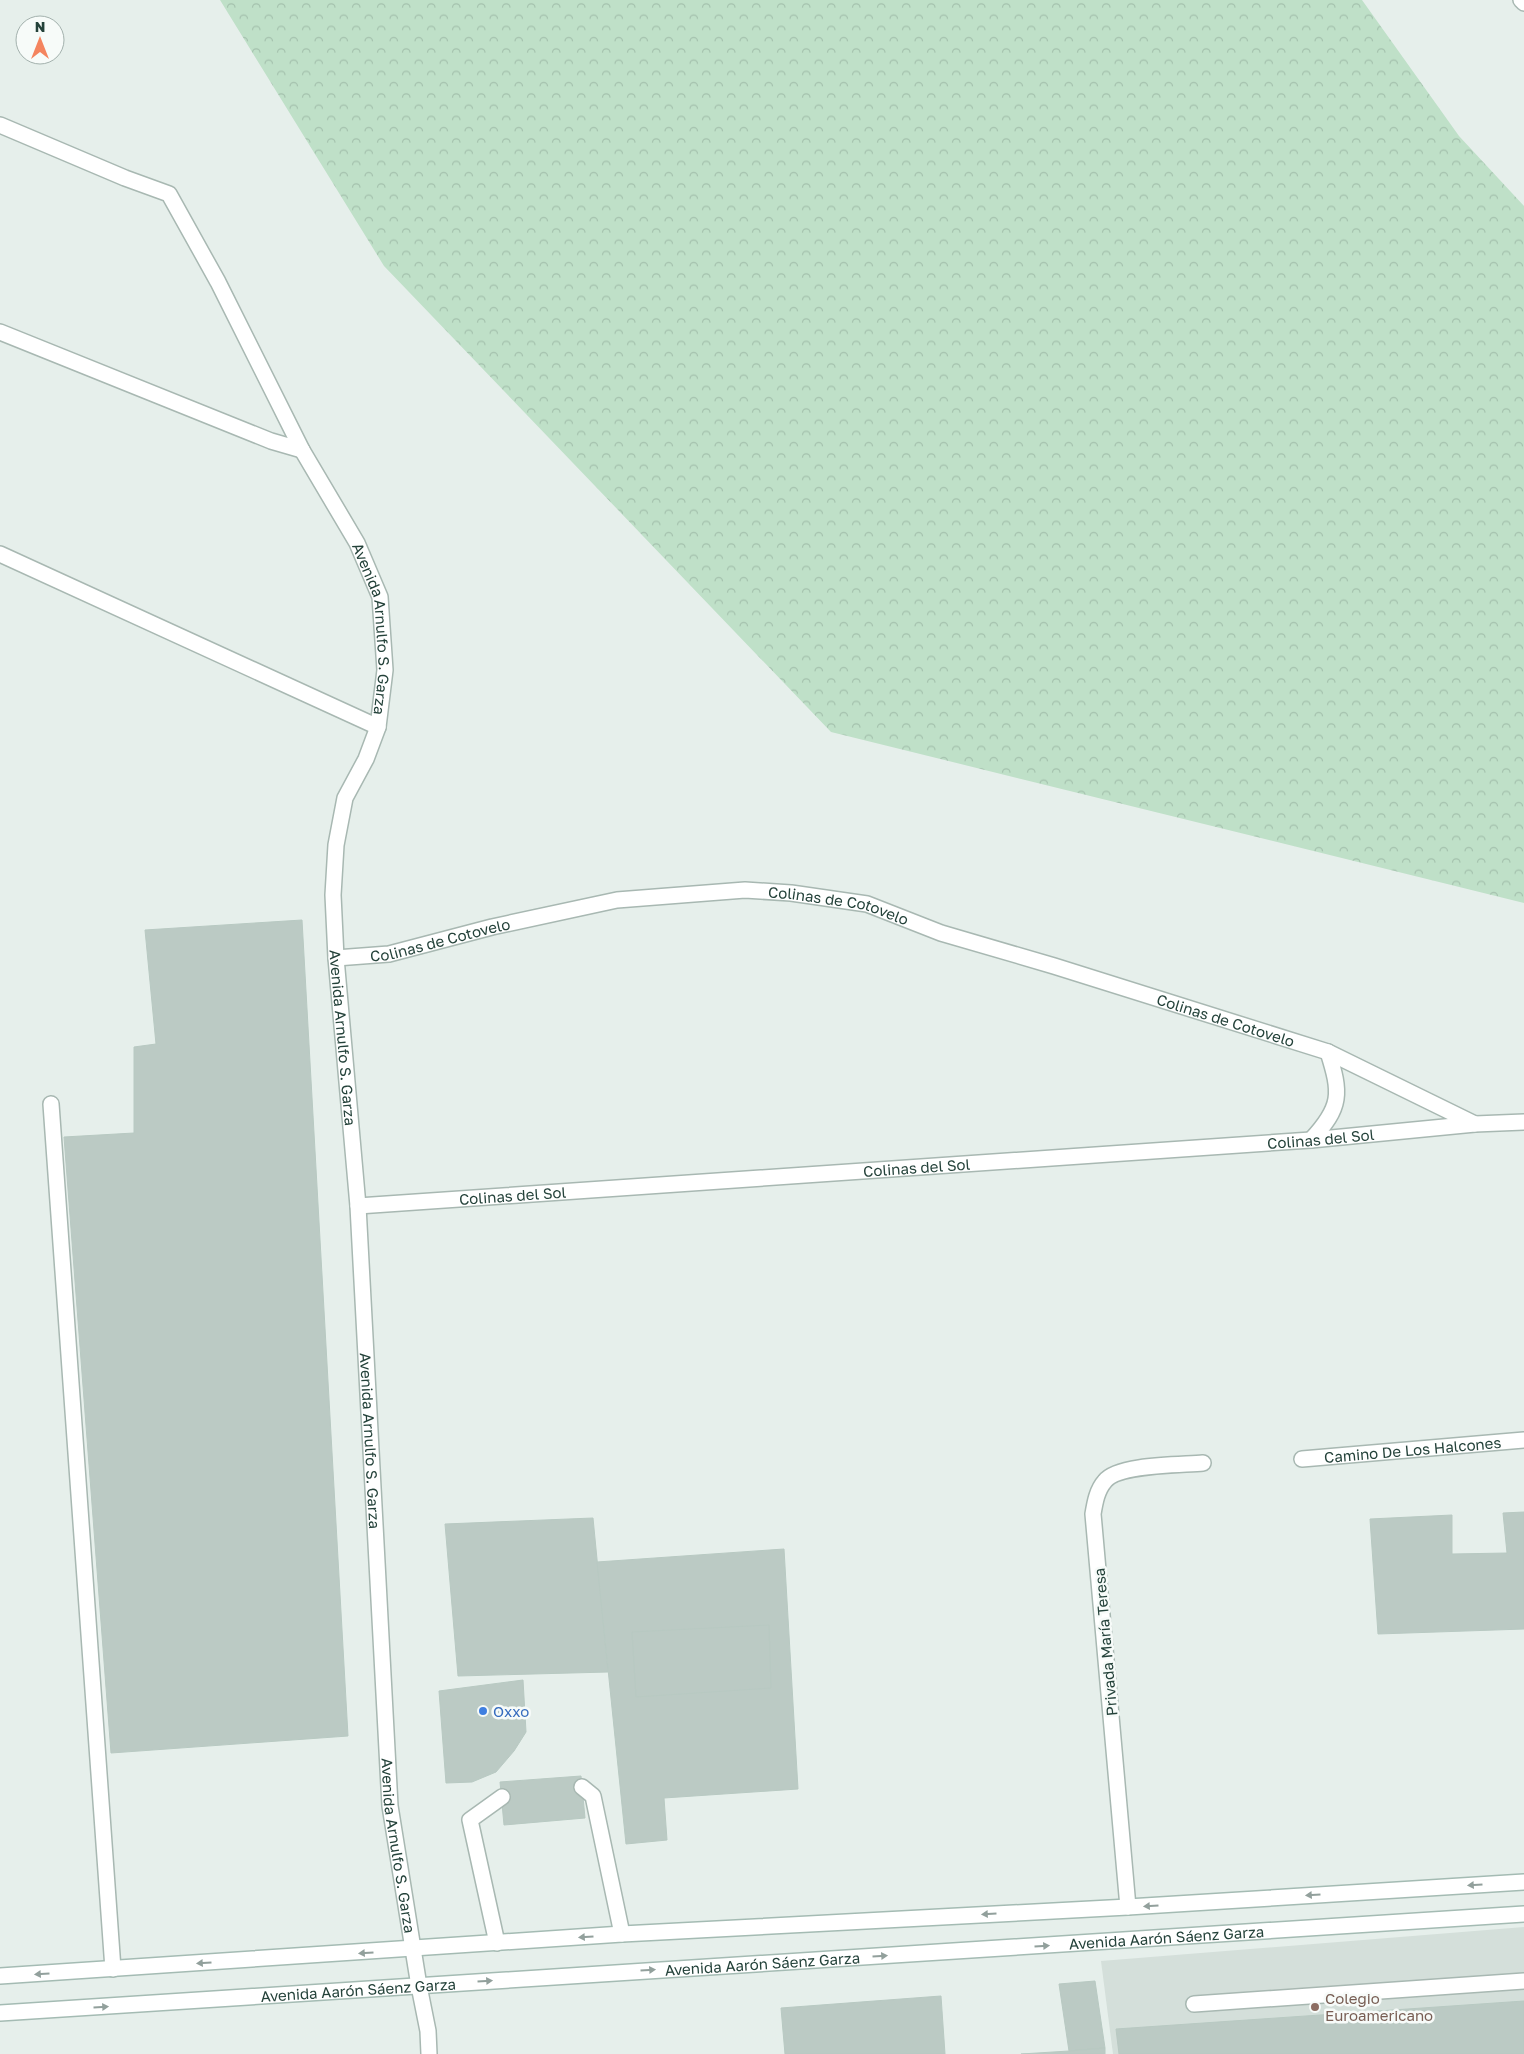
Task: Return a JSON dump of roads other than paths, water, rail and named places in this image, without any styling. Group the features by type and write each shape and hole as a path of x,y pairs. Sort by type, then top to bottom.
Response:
{"street":[{"path":"1521,0 1524,3"},
{"name":"Avenida Arnulfo S. Garza","path":"0,125 125,178 169,194 218,282 302,450 357,543 380,597 385,670 378,727 366,759 345,798 336,845 333,895 336,958 358,1206 390,1806 428,2031 430,2054"},
{"path":"0,332 271,442 302,450"},
{"path":"0,554 378,727"},
{"name":"Colinas de Cotovelo","path":"336,958 389,954 492,927 617,900 745,890 791,893 867,904 941,933 1054,966 1328,1052 1475,1124"},
{"path":"1312,1140 1323,1128 1336,1100 1338,1084 1328,1052"},
{"path":"51,1104 113,1969"},
{"name":"Colinas del Sol","path":"358,1206 1312,1140 1475,1124 1524,1122"},
{"name":"Camino De Los Halcones","path":"1302,1459 1524,1440"},
{"name":"Privada María Teresa","path":"1128,1907 1093,1514 1096,1496 1106,1479 1138,1467 1203,1463"},
{"path":"582,1787 593,1796 622,1934"},
{"path":"497,1943 470,1820 502,1797"},
{"path":"0,1976 414,1950 622,1934 1128,1907 1524,1882"},
{"name":"Avenida Aarón Sáenz Garza","path":"0,2013 256,1998 1524,1914"},
{"path":"1194,2004 1524,1981"}],"place":[{"name":"Oxxo","path":"483,1711"},
{"name":"Colegio Euroamericano","path":"1315,2007"}]}
